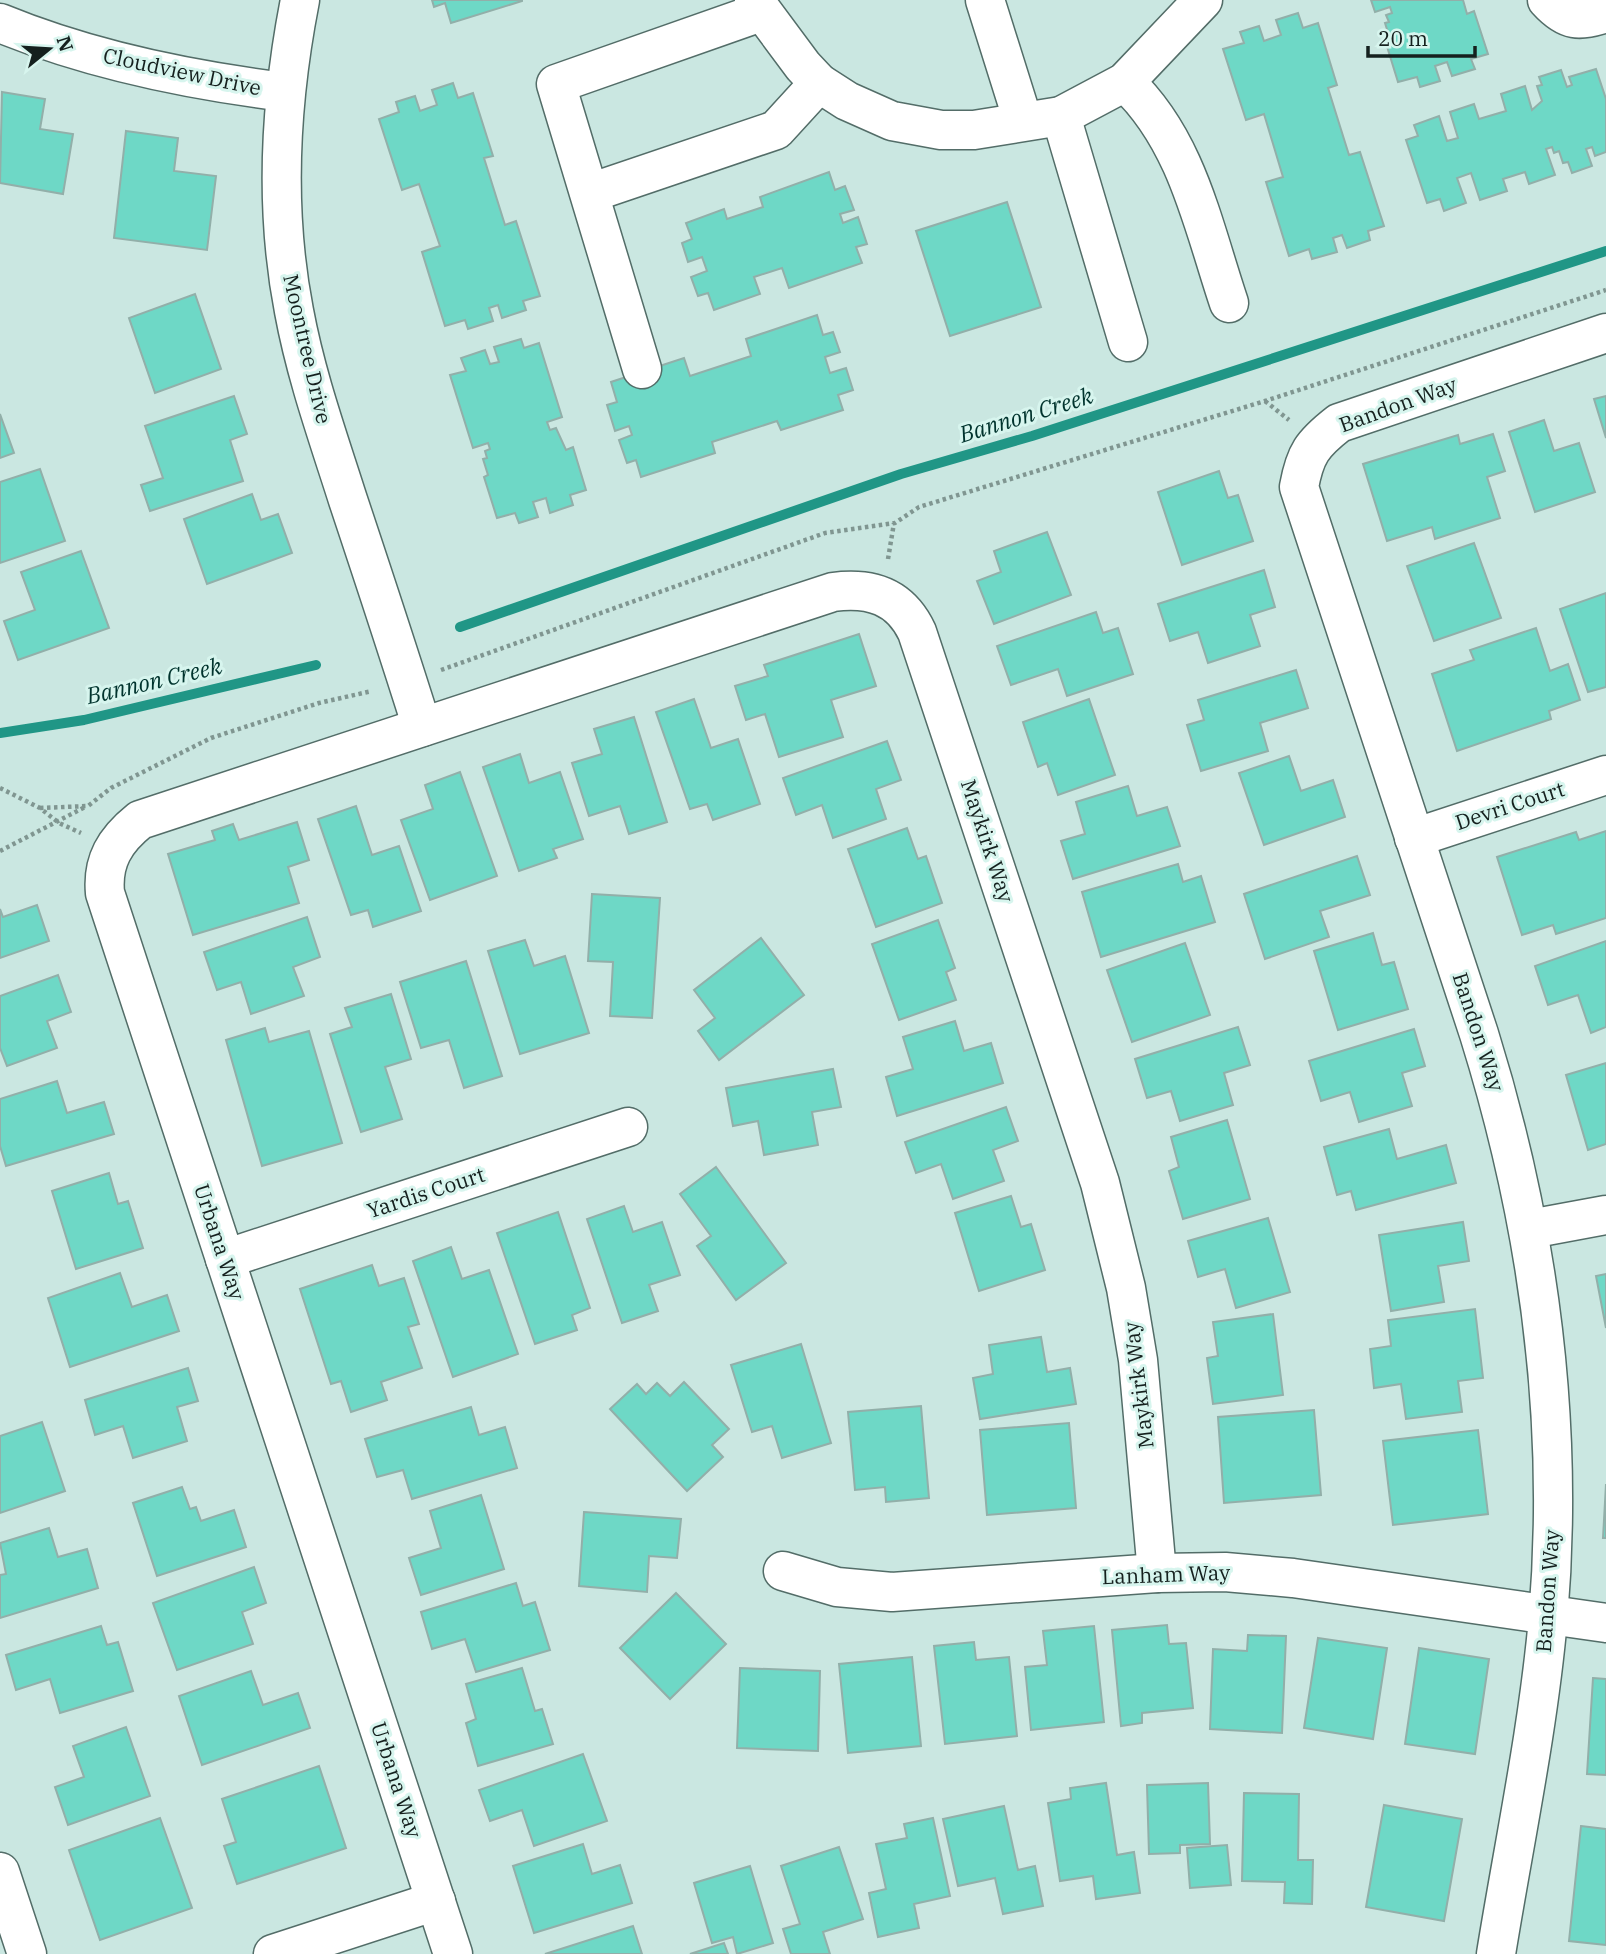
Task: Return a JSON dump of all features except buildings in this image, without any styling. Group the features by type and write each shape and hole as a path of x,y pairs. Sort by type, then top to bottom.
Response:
{"street":[{"name":"Moontree Drive","path":"300,0 285,92 281,143 283,226 293,310 312,390 422,727"},
{"path":"985,0 1023,121"},
{"path":"642,369 556,84 757,6 819,83 847,101 905,123 941,130 974,130 1061,116 1125,82 1203,0"},
{"path":"1547,0 1562,15 1574,21 1606,13"},
{"name":"Cloudview Drive","path":"0,23 81,51 156,71 285,92"},
{"path":"1125,82 1146,102 1177,149 1229,303"},
{"path":"590,193 776,130 819,83"},
{"path":"1061,116 1128,342"},
{"name":"Bandon Way","path":"1496,1954 1548,1617 1553,1501 1549,1376 1530,1229 1502,1106 1301,502 1299,488 1303,463 1315,441 1339,423 1606,333"},
{"name":"Maykirk Way","path":"422,727 833,592 857,589 882,595 910,617 1100,1183 1126,1288 1138,1360 1157,1573"},
{"path":"116,844 141,820 422,727"},
{"name":"Devri Court","path":"1413,838 1606,775"},
{"name":"Urbana Way","path":"116,844 108,859 105,893 453,1954"},
{"name":"Yardis Court","path":"225,1259 628,1127"},
{"path":"1530,1229 1606,1215"},
{"name":"Lanham Way","path":"783,1571 837,1587 892,1592 1157,1573 1225,1572 1293,1578 1548,1617 1606,1623"},
{"path":"0,1872 27,1954"},
{"path":"273,1954 436,1901"}],"path":[{"path":"0,851 59,823 111,788 211,738 319,703 408,683 825,533 895,523 919,507 1265,401 1606,290"},
{"path":"0,788 40,807 59,823 116,844"},
{"path":"40,807 88,806"}],"waterway":[{"name":"Bannon Creek","path":"460,627 901,474 1032,436 1606,251"},
{"name":"Bannon Creek","path":"0,733 84,720 316,665"}]}
